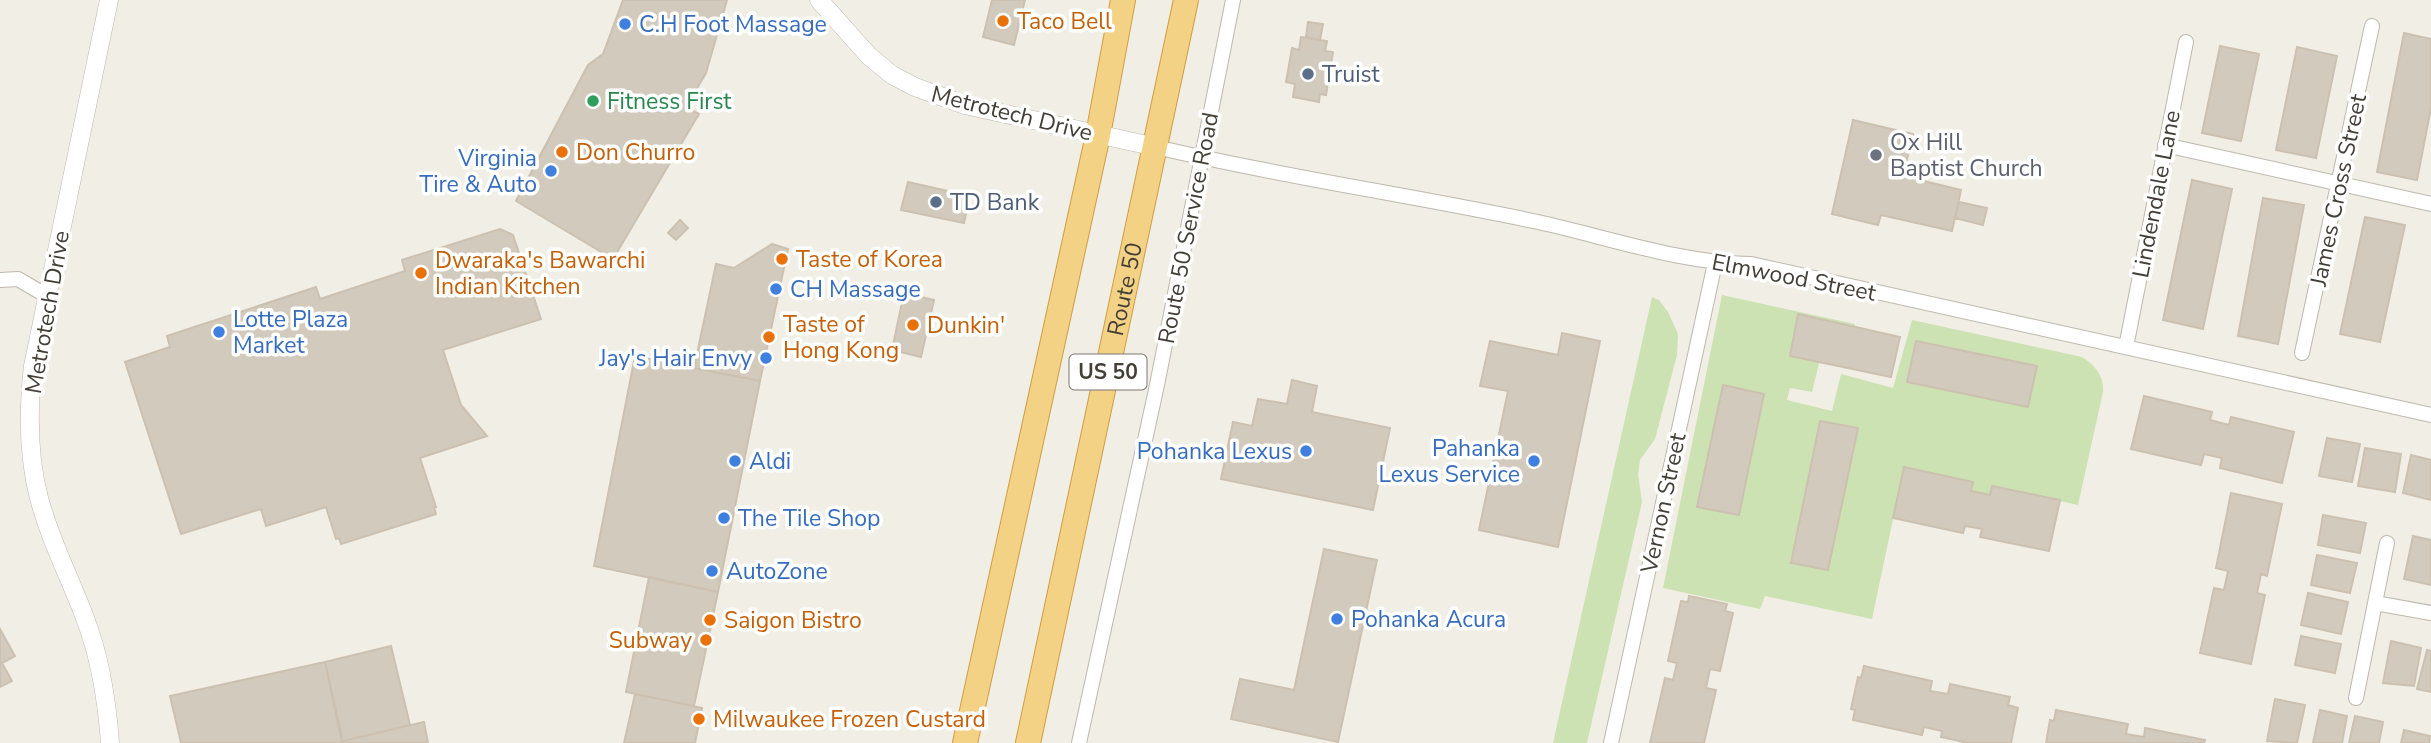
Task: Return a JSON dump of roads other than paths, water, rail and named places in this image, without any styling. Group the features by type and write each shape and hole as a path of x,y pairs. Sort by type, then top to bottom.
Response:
{"highway":[{"name":"US 50","path":"965,743 1098,135 1123,0"},
{"name":"Route 50","path":"1028,743 1186,0"}],"street":[{"name":"Metrotech Drive","path":"110,0 47,296 31,387 31,443 35,477 53,541 86,620 102,679 110,743"},
{"name":"Metrotech Drive","path":"819,0 869,56 892,75 915,87 965,105 1156,147"},
{"name":"Route 50 Service Road","path":"1080,743 1157,385 1234,0"},
{"name":"James Cross Street","path":"2302,353 2372,26"},
{"name":"Lindendale Lane","path":"2126,347 2186,42"},
{"path":"2165,145 2431,205"},
{"name":"Elmwood Street","path":"1156,147 1536,222 1715,263 1751,264 2431,415"},
{"name":"Vernon Street","path":"1611,743 1715,263"},
{"path":"0,280 18,279 47,296"},
{"path":"2356,698 2387,544"},
{"path":"2375,603 2431,613"}],"place":[{"name":"Taco Bell","path":"1003,21"},
{"name":"C.H Foot Massage","path":"625,24"},
{"name":"Truist","path":"1308,74"},
{"name":"Fitness First","path":"593,101"},
{"name":"Don Churro","path":"562,152"},
{"name":"Ox Hill Baptist Church","path":"1876,155"},
{"name":"Virginia Tire & Auto","path":"551,171"},
{"name":"TD Bank","path":"936,202"},
{"name":"Taste of Korea","path":"782,259"},
{"name":"Dwaraka's Bawarchi Indian Kitchen","path":"421,273"},
{"name":"CH Massage","path":"776,289"},
{"name":"Dunkin'","path":"913,325"},
{"name":"Lotte Plaza Market","path":"219,332"},
{"name":"Taste of Hong Kong","path":"769,337"},
{"name":"Jay's Hair Envy","path":"766,358"},
{"name":"Pohanka Lexus","path":"1306,451"},
{"name":"Aldi","path":"735,461"},
{"name":"Pahanka Lexus Service","path":"1534,461"},
{"name":"The Tile Shop","path":"724,518"},
{"name":"AutoZone","path":"712,571"},
{"name":"Pohanka Acura","path":"1337,619"},
{"name":"Saigon Bistro","path":"710,620"},
{"name":"Subway","path":"706,640"},
{"name":"Milwaukee Frozen Custard","path":"699,719"}]}
